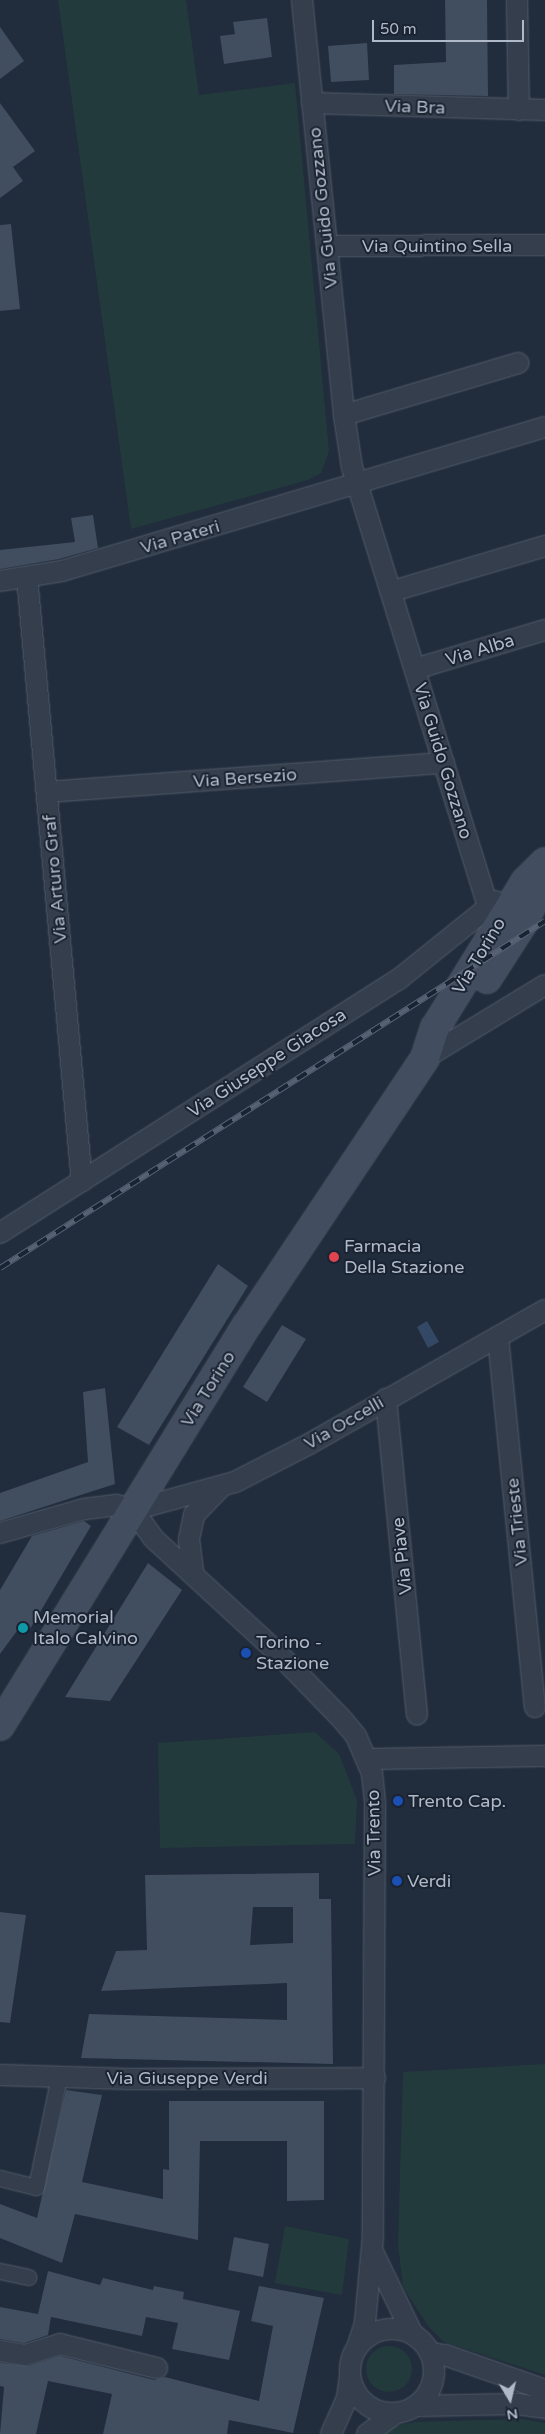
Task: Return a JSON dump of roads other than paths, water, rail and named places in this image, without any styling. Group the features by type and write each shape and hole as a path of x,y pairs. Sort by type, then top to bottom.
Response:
{"main road":[{"name":"Via Torino","path":"0,1726 247,1325 425,1058 454,1031 523,923 535,879 545,862"},
{"name":"Via Torino","path":"425,1058 435,1028 491,918 535,879"}],"street":[{"name":"Via Guido Gozzano","path":"302,0 329,246 344,415 357,482 491,918"},
{"path":"518,0 519,110"},
{"name":"Via Bra","path":"312,103 545,110"},
{"name":"Via Quintino Sella","path":"329,246 545,246"},
{"path":"344,415 518,363"},
{"path":"357,482 545,426"},
{"name":"Via Pateri","path":"0,581 62,571 357,482"},
{"path":"392,591 545,546"},
{"name":"Via Arturo Graf","path":"27,577 82,1182"},
{"name":"Via Alba","path":"415,670 545,630"},
{"name":"Via Bersezio","path":"47,792 444,763"},
{"name":"Via Giuseppe Giacosa","path":"0,1233 399,979 491,918"},
{"path":"425,1058 545,985"},
{"name":"Via Occelli","path":"133,1510 222,1486 309,1444 545,1310"},
{"name":"Via Trieste","path":"498,1336 535,1707"},
{"name":"Via Piave","path":"386,1399 417,1714"},
{"path":"193,1572 189,1539 194,1515 222,1486"},
{"path":"0,1533 84,1509 117,1505 133,1510"},
{"name":"Via Trento","path":"133,1510 153,1538 193,1572 341,1718 368,1760 375,1804 375,2078 372,2251 365,2323 357,2347"},
{"path":"368,1760 545,1756"},
{"name":"Via Giuseppe Verdi","path":"0,2075 59,2077 375,2078"},
{"path":"0,2178 36,2187 59,2077"},
{"name":"Via Trento","path":"372,2251 412,2333"},
{"path":"0,2271 28,2276"},
{"path":"331,2434 347,2398 357,2347 372,2334 387,2329 412,2333 430,2353 434,2377 425,2396 416,2406"},
{"path":"0,2351 25,2355 60,2344 157,2368"},
{"path":"430,2353 445,2355 545,2390"},
{"path":"350,2376 362,2400 382,2412 396,2413"},
{"path":"368,2434 396,2413 416,2406 518,2404 545,2408"}],"water":[{"path":"427,1321 439,1342 428,1348 417,1327"}],"railway":[{"path":"0,1268 545,921"}],"place":[{"name":"Farmacia Della Stazione","path":"334,1257"},
{"name":"Memorial Italo Calvino","path":"23,1628"},
{"name":"Torino - Stazione","path":"246,1653"},
{"name":"Trento Cap.","path":"398,1801"},
{"name":"Verdi","path":"397,1881"}]}
